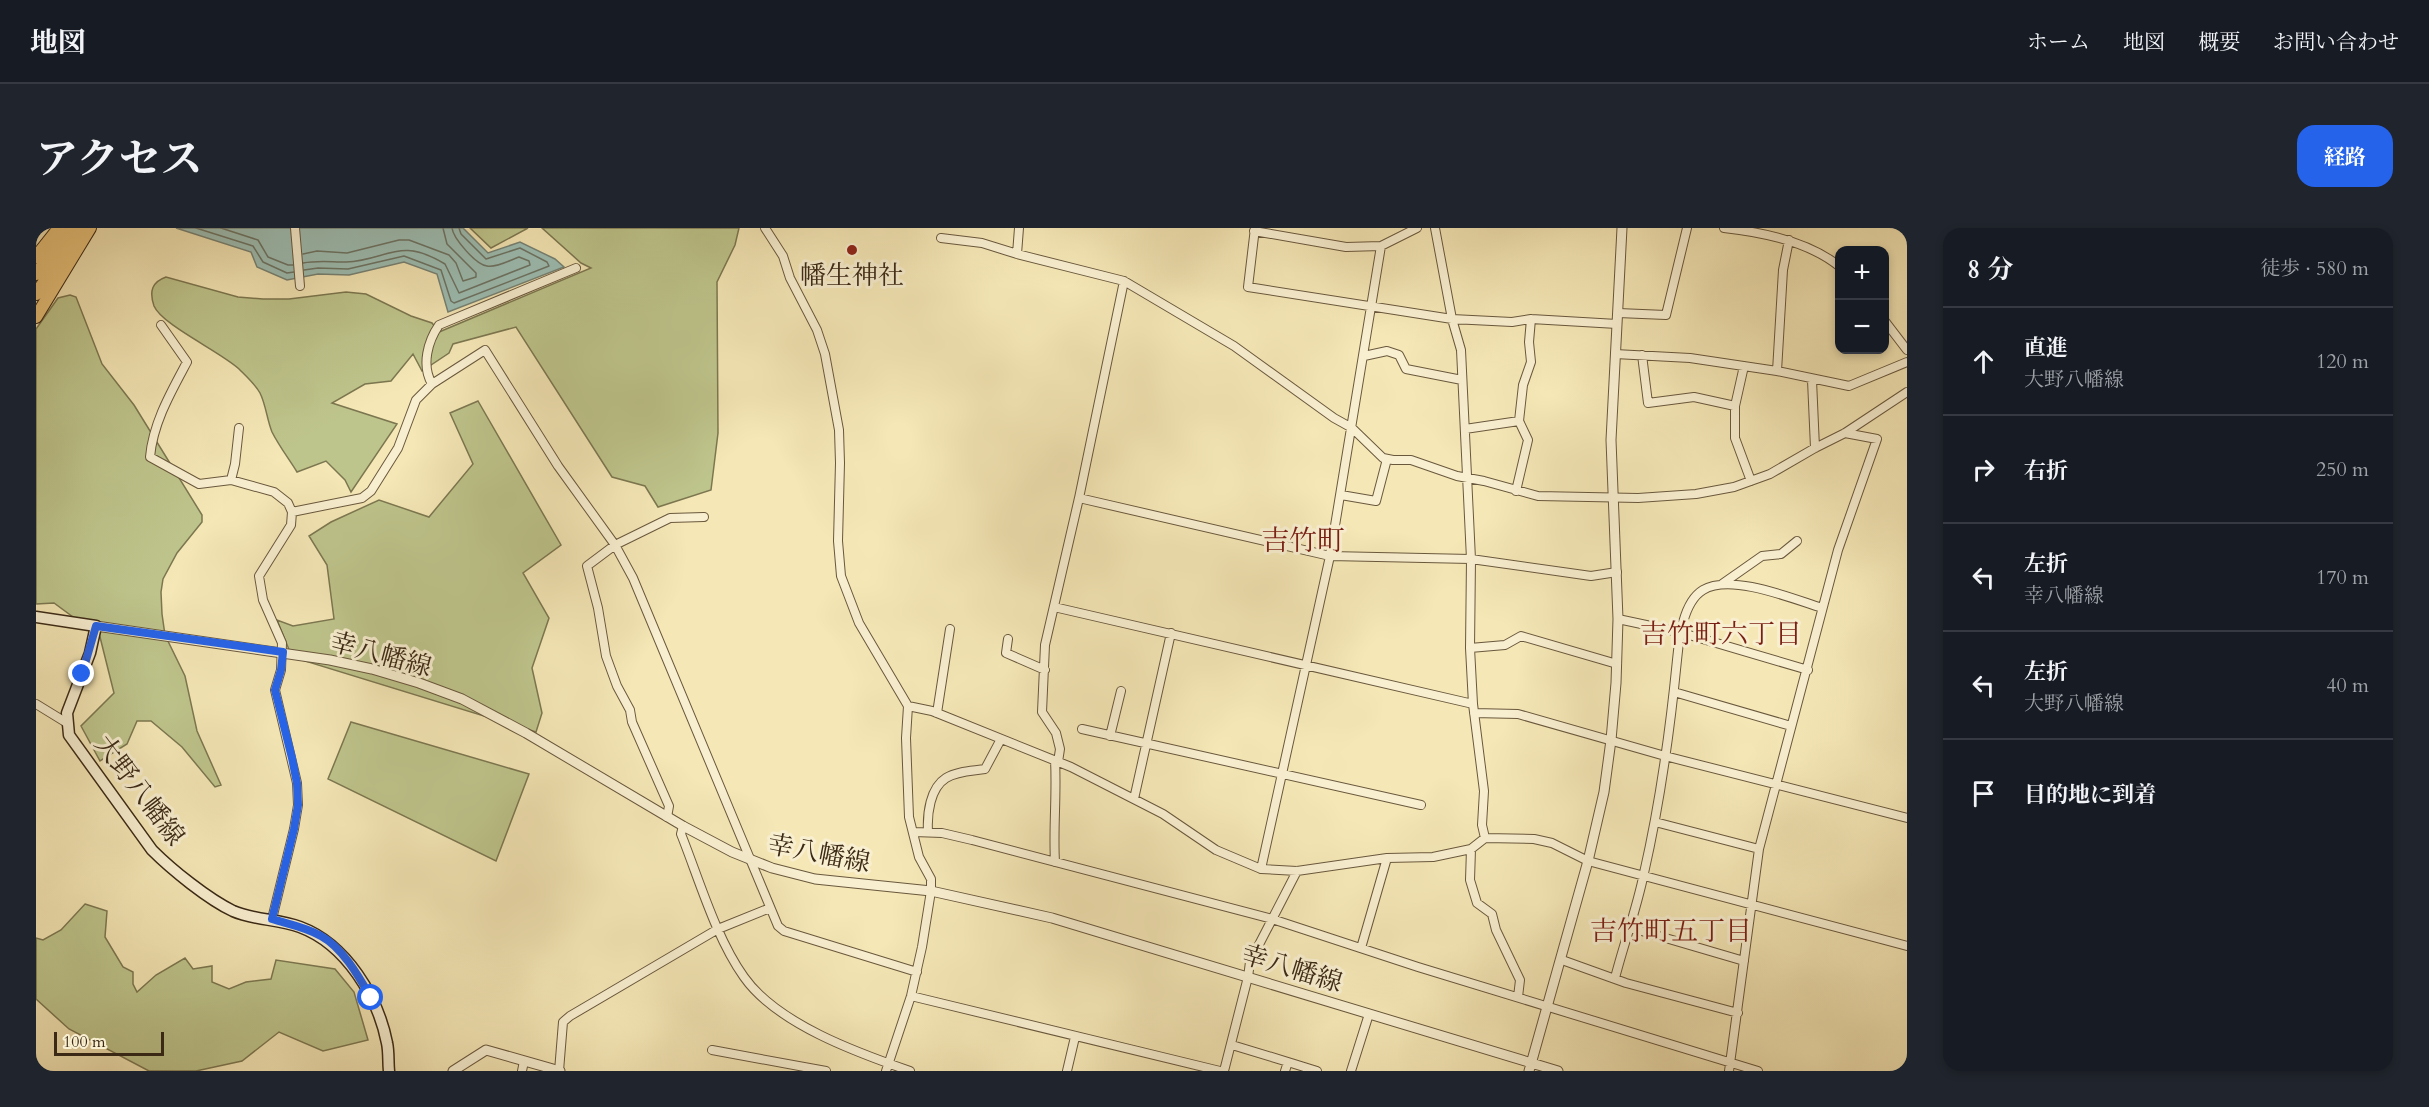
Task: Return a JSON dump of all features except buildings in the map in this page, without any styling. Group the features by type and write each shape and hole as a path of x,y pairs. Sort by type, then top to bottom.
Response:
{"highway":[{"path":"36,257 59,228"},
{"path":"36,274 71,228"},
{"path":"36,294 81,228"},
{"path":"36,317 90,228"}],"main road":[{"path":"36,617 96,626"},
{"name":"大野八幡線","path":"96,626 90,652 69,706 67,723 69,735 152,850 165,863 236,912 299,926 323,937 338,951 360,978 380,1020 387,1044 389,1071"}],"street":[{"path":"295,228 300,284"},
{"path":"765,228 783,256 789,278 817,330 825,354 839,430 837,541 841,576 859,623 908,706 906,738 909,817 919,857 931,879 931,891 917,972 887,1067"},
{"path":"1017,254 1019,228"},
{"path":"1417,228 1381,246 1346,247 1255,230 1248,287 1452,319 1512,322 1531,319 1617,324"},
{"path":"1435,228 1452,319 1461,350 1471,559 1470,648 1473,704 1484,791 1482,825 1485,838"},
{"path":"1530,1067 1546,1005 1562,960 1588,861 1604,792 1611,740 1618,619 1611,440 1622,228"},
{"path":"1618,313 1666,315 1687,228"},
{"path":"1724,228 1751,231 1789,240 1835,265"},
{"path":"941,238 982,243 1124,281 1234,346 1334,418 1352,428 1383,458 1411,460 1468,479 1484,481 1538,496 1613,499 1696,494 1734,487 1770,474 1845,433 1907,392"},
{"path":"1778,371 1783,270 1789,240"},
{"path":"1261,869 1330,556 1381,246"},
{"path":"432,384 425,365 432,334 439,324 576,268"},
{"path":"1055,862 1057,761 1060,749 1056,733 1042,712 1045,645 1079,498 1124,281"},
{"path":"1516,490 1528,440 1519,421 1523,385 1532,362 1529,342 1531,319"},
{"path":"162,326 187,362 164,405 150,457 199,484 231,480 274,492 288,503 292,512 291,525 259,576 263,600 282,643 281,670 275,690 292,758 298,805 272,919"},
{"path":"1889,327 1907,350"},
{"path":"292,512 362,498 371,490 398,448 416,400 432,384 485,350 558,466 615,545 633,578 778,926 784,931 917,972"},
{"path":"1364,357 1387,351 1399,355 1406,369 1462,380"},
{"path":"1615,354 1690,358 1778,371 1849,386 1907,362"},
{"path":"1642,355 1648,403 1694,397 1735,406"},
{"path":"1744,366 1735,406 1735,438 1751,481"},
{"path":"1812,380 1815,448"},
{"path":"1465,429 1519,421"},
{"path":"231,480 235,464 238,428"},
{"path":"1730,1067 1759,849 1838,550 1876,439 1845,433"},
{"path":"1341,495 1376,501 1387,459"},
{"path":"1079,498 1330,556 1471,559 1591,576 1617,572"},
{"path":"667,816 669,806 606,656 598,608 587,566 615,545 670,518 704,517"},
{"path":"1615,978 1644,876 1665,756 1679,632 1693,598 1702,590 1722,585 1762,556 1781,554 1797,541"},
{"path":"1722,585 1769,592 1822,608"},
{"path":"1054,607 1473,704"},
{"path":"1618,619 1679,632 1808,670"},
{"name":"幸八幡線","path":"96,626 283,652 372,669 419,682 462,699 526,733 683,826 772,868 815,879 931,891 1052,918 1248,976 1530,1067 1558,1071"},
{"path":"937,713 950,628"},
{"path":"1134,799 1171,633"},
{"path":"1470,648 1505,645 1521,636 1617,664"},
{"path":"1008,639 1006,653 1045,670"},
{"path":"1110,736 1120,691"},
{"path":"1674,692 1791,726"},
{"path":"36,704 67,723"},
{"path":"908,706 937,713 1057,761 1163,814 1216,850 1261,869 1297,871 1387,858 1433,857 1471,849 1485,838 1534,839 1552,843 1588,861 1752,907 1907,946"},
{"path":"1474,713 1518,714 1665,756 1907,818"},
{"path":"1082,729 1145,745 1422,805"},
{"path":"928,831 927,822 933,795 938,785 947,777 958,773 985,769 1001,739"},
{"path":"1655,822 1759,849"},
{"path":"683,826 681,834 718,929 743,977 772,1005 830,1040 887,1067 910,1071"},
{"path":"914,832 928,831 972,840 1272,919 1546,1005 1730,1067 1758,1071"},
{"path":"1471,849 1470,880 1477,903 1492,914 1496,930 1520,980 1518,997"},
{"path":"1361,948 1387,858"},
{"path":"911,996 1222,1071 1232,1045 1250,962 1297,871"},
{"path":"453,1071 486,1050 560,1071 563,1022 570,1016 718,929 770,908"},
{"path":"1628,927 1744,961"},
{"path":"1562,960 1615,978 1738,1013"},
{"path":"1351,1071 1369,1014"},
{"path":"1066,1071 1075,1036"},
{"path":"1232,1045 1317,1071"},
{"path":"712,1050 826,1071"},
{"path":"522,1071 524,1061"},
{"path":"1285,1071 1288,1062"}],"green space":[{"path":"470,228 528,228 491,248"},
{"path":"542,228 739,228 735,245 717,282 718,433 711,490 658,507 645,486 612,477 516,327 453,344 449,353 422,371 413,354 391,381 365,384 332,403 397,424 351,492 345,480 326,461 297,472 272,432 262,398 253,383 231,362 168,321 159,313 153,301 152,292 155,284 166,277 238,297 289,299 346,292 366,294 411,316 432,323 439,332 591,268 581,263"},
{"path":"70,295 76,297 102,364 134,405 202,515 202,522 177,553 163,579 162,614 165,635 185,676 197,731 221,785 215,787 182,747 151,721 137,721 127,744 100,761 81,726 114,693 100,637 54,603 36,604 36,329 58,298"},
{"path":"478,401 561,545 523,573 549,618 532,668 542,713 536,732 292,657 277,620 293,626 334,619 327,565 309,536 331,522 379,500 429,517 473,464 450,413"},
{"path":"351,722 529,774 496,861 328,779"},
{"path":"85,904 107,911 105,937 123,967 133,972 133,984 137,992 156,975 185,958 193,969 212,966 212,982 229,989 246,982 271,979 276,960 335,969 354,992 368,1040 323,1051 279,1032 242,1061 196,1071 149,1071 69,1029 36,999 36,938 43,940 61,930"}],"water":[{"path":"176,228 463,228 488,253 520,242 555,259 564,267 448,312 437,274 404,262 349,275 318,274 287,280 257,267 251,252"}],"place":[{"name":"幡生神社","path":"852,250"}],"district":[{"name":"吉竹町","path":"1303,540"},
{"name":"吉竹町六丁目","path":"1721,634"},
{"name":"吉竹町五丁目","path":"1671,931"}],"route":[{"path":"82,674 96,626 283,652 275,690 297,783 298,805 272,919 299,926 323,937 360,978 371,998"}]}
